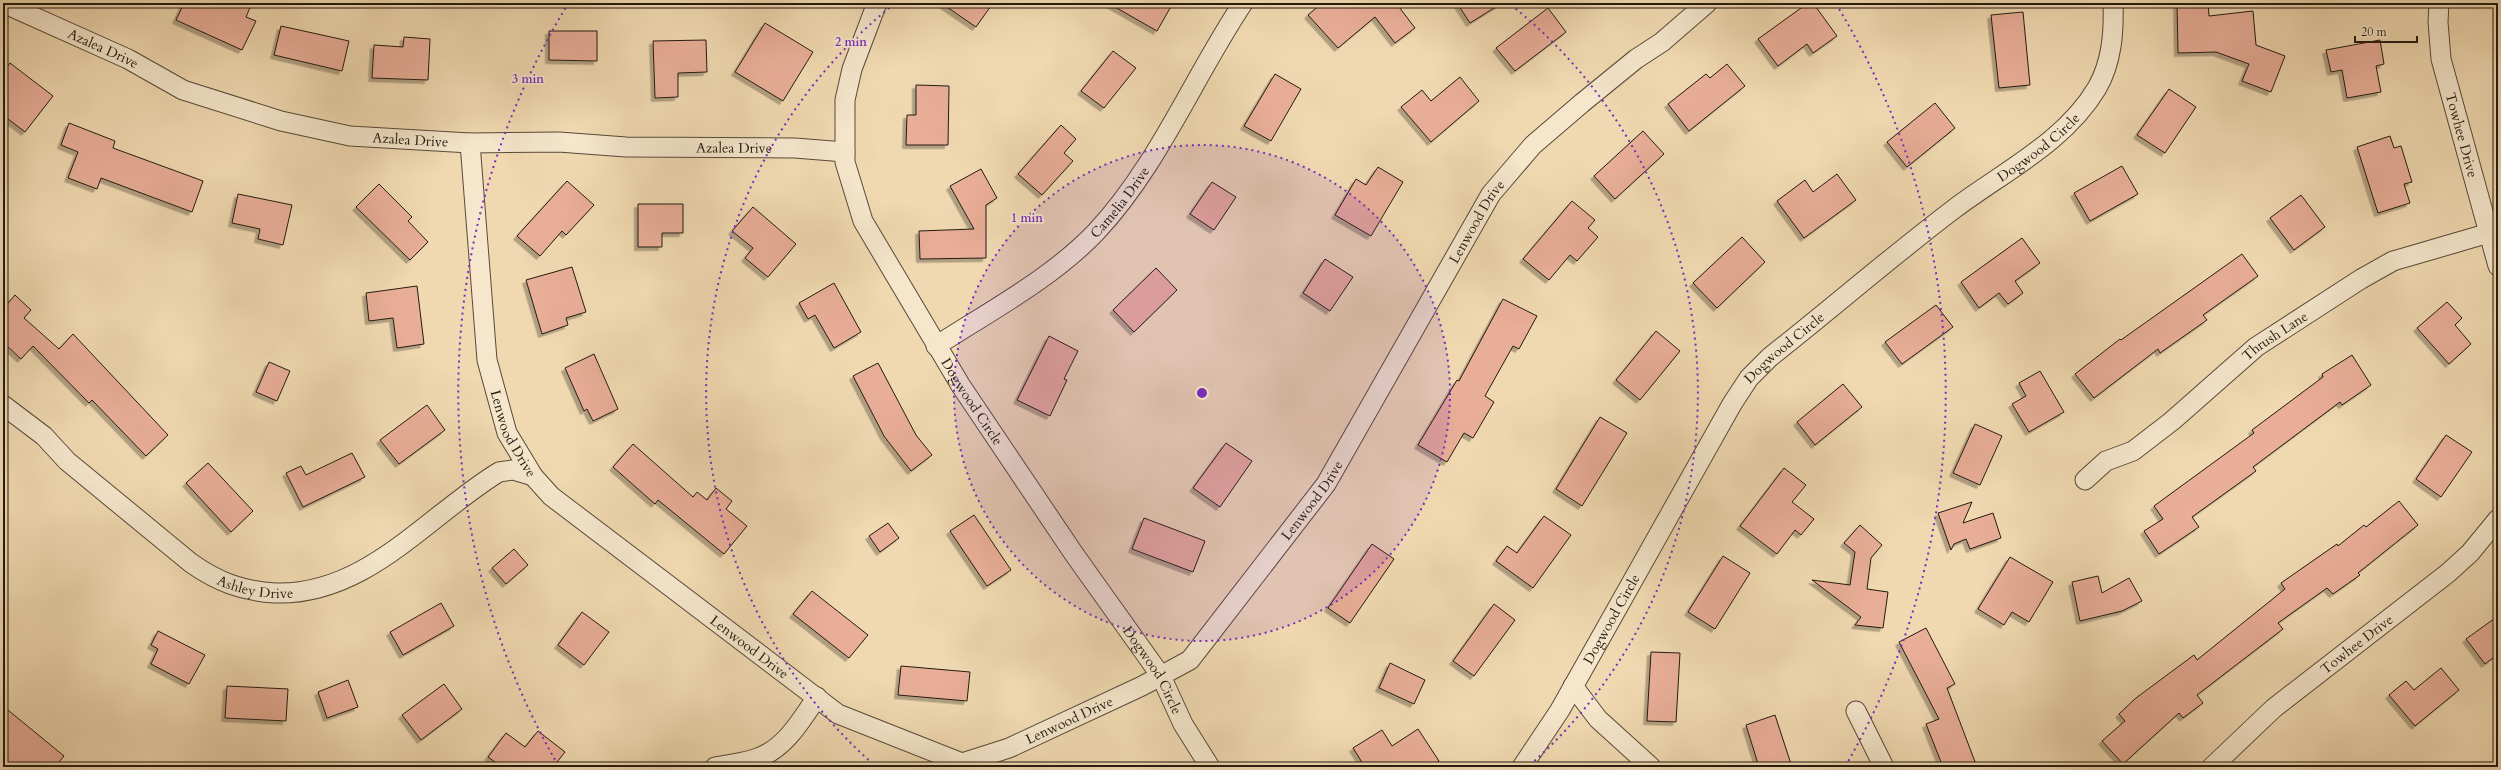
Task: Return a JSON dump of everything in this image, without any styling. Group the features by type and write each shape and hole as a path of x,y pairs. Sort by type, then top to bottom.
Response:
{"street":[{"name":"Azalea Drive","path":"3,3 128,59 183,90 281,121 350,136 470,143 560,142 626,147 795,148 845,152"},
{"name":"Dogwood Circle","path":"877,3 852,69 845,100 845,152 848,176 863,221 936,346 1074,554 1161,676 1183,724 1210,767"},
{"name":"Camelia Drive","path":"936,346 1053,269 1096,232 1131,188 1161,141 1216,43 1243,3"},
{"name":"Lenwood Drive","path":"470,143 487,360 507,433 533,476 551,496 838,714 962,763 1009,748 1161,676 1190,660 1326,484 1383,386 1474,220 1491,194 1533,145 1636,59 1662,42 1707,3"},
{"name":"Dogwood Circle","path":"1522,767 1560,710 1716,431 1749,378 1770,357 1953,210 2058,134 2078,114 2097,88 2109,58 2114,29 2113,3"},
{"name":"Towhee Drive","path":"2439,3 2438,22 2441,59 2498,266"},
{"name":"Thrush Lane","path":"2085,480 2106,462 2133,451 2172,420 2256,347 2361,279 2399,259 2489,233"},
{"name":"Ashley Drive","path":"3,405 44,436 67,461 191,563 210,577 230,586 253,592 296,593 337,582 376,562 499,472 513,470 533,476"},
{"name":"Towhee Drive","path":"2212,767 2274,708 2448,573 2470,553 2498,521"},
{"path":"1573,686 1598,719 1651,767"},
{"path":"715,767 759,758 773,751 793,732 817,697"},
{"path":"1856,711 1884,767"}],"building":[{"path":"184,3 252,3 246,17 256,21 242,50 176,20"},
{"path":"941,3 993,3 976,27"},
{"path":"1108,3 1173,3 1157,31"},
{"path":"1322,3 1396,3 1415,28 1395,43 1375,17 1338,48 1308,15"},
{"path":"1457,3 1502,3 1470,23"},
{"path":"1808,3 1813,3 1837,36 1813,53 1807,44 1778,66 1758,39"},
{"path":"2177,3 2208,3 2209,16 2253,11 2256,45 2285,56 2271,92 2242,81 2249,64 2216,52 2178,53"},
{"path":"1548,8 1566,32 1515,71 1496,48"},
{"path":"2023,12 2030,85 1999,88 1991,15"},
{"path":"765,23 813,52 783,101 735,72"},
{"path":"281,26 349,41 342,71 274,55"},
{"path":"549,31 597,31 597,61 549,60"},
{"path":"404,37 430,39 428,80 372,78 374,45 403,47"},
{"path":"706,40 707,72 678,73 678,97 655,98 653,41"},
{"path":"2380,40 2384,64 2376,66 2381,92 2347,98 2342,70 2331,72 2326,50"},
{"path":"1113,51 1136,68 1104,108 1081,91"},
{"path":"10,63 53,96 25,132 3,115 3,72"},
{"path":"1727,64 1745,86 1689,131 1668,104 1706,74 1710,78"},
{"path":"1275,74 1301,89 1271,141 1244,126"},
{"path":"1460,77 1479,101 1431,142 1401,107 1422,90 1431,101"},
{"path":"916,85 949,86 948,145 906,145 907,115 916,115"},
{"path":"2169,89 2196,107 2165,153 2137,135"},
{"path":"1935,103 1955,128 1907,167 1887,142"},
{"path":"69,123 115,141 113,148 203,181 192,212 101,178 97,189 68,178 78,152 61,145"},
{"path":"1061,125 1076,139 1064,153 1073,161 1042,195 1018,174"},
{"path":"1643,131 1664,154 1615,199 1594,176"},
{"path":"2390,136 2394,148 2401,146 2412,182 2404,184 2410,203 2378,213 2357,147"},
{"path":"2122,166 2138,194 2090,221 2074,193"},
{"path":"1378,167 1403,182 1371,236 1335,215 1356,179 1366,185"},
{"path":"981,169 997,198 986,205 986,258 920,259 919,231 974,229 950,186"},
{"path":"1837,174 1856,200 1804,238 1777,201 1805,180 1813,192"},
{"path":"567,181 594,205 566,235 562,231 540,256 517,236"},
{"path":"1212,182 1236,197 1214,230 1190,214"},
{"path":"379,184 412,217 408,221 428,242 410,260 356,207"},
{"path":"238,194 292,205 283,245 258,239 260,229 232,223"},
{"path":"2301,195 2325,227 2294,250 2270,218"},
{"path":"1572,201 1595,220 1588,228 1598,237 1577,261 1570,255 1549,280 1523,259"},
{"path":"638,204 683,204 683,233 662,233 662,247 638,247"},
{"path":"753,207 796,244 768,277 745,258 753,248 732,231"},
{"path":"1742,237 1765,262 1717,308 1693,283"},
{"path":"2022,238 2040,263 2015,281 2023,293 2008,304 1999,293 1979,308 1961,282"},
{"path":"2242,254 2258,276 2203,315 2207,320 2160,353 2158,349 2094,398 2075,374 2120,339 2121,340"},
{"path":"1325,259 1353,277 1330,311 1303,293"},
{"path":"572,267 586,312 566,318 568,325 542,334 526,280"},
{"path":"1156,268 1177,290 1134,332 1113,310"},
{"path":"834,283 861,332 834,348 815,315 808,319 799,303"},
{"path":"417,286 424,344 397,348 393,318 369,321 366,293"},
{"path":"15,295 31,310 24,318 59,349 73,334 168,435 146,456 92,400 89,403 33,346 21,359 3,342 3,309"},
{"path":"1503,299 1537,316 1519,349 1513,346 1485,396 1494,402 1473,438 1464,433 1447,462 1418,445 1457,380 1459,381"},
{"path":"2447,302 2462,318 2455,325 2471,344 2449,364 2417,328"},
{"path":"1936,305 1953,327 1902,364 1885,342"},
{"path":"1656,331 1680,351 1640,400 1616,380"},
{"path":"1049,336 1078,351 1064,379 1067,380 1050,416 1017,400"},
{"path":"594,354 618,409 593,421 587,409 584,411 565,368"},
{"path":"2352,355 2371,385 2342,405 2340,402 2253,467 2256,471 2192,517 2199,527 2159,554 2144,531 2163,519 2154,506 2254,433 2252,430 2323,377 2322,374"},
{"path":"269,362 290,371 277,401 256,392"},
{"path":"878,363 916,435 932,455 911,471 884,436 853,376"},
{"path":"2040,371 2064,412 2029,432 2012,404 2026,396 2019,383"},
{"path":"1843,384 1862,407 1815,445 1797,422"},
{"path":"427,405 445,430 399,464 380,440"},
{"path":"1600,417 1627,433 1582,506 1556,489"},
{"path":"1975,424 2002,436 1980,485 1953,473"},
{"path":"2446,435 2472,452 2441,497 2416,479"},
{"path":"1226,443 1252,461 1220,507 1193,488"},
{"path":"633,444 693,497 697,492 707,500 716,488 732,501 726,509 747,526 724,554 658,500 655,504 613,467"},
{"path":"352,453 365,477 303,507 286,473 301,466 306,475"},
{"path":"208,463 253,511 231,532 186,483"},
{"path":"1784,468 1806,485 1792,502 1814,519 1801,535 1795,530 1777,554 1740,526"},
{"path":"2399,501 2418,525 2358,573 2360,575 2333,594 2327,588 2278,623 2283,629 2197,695 2203,703 2183,718 2179,713 2123,764 2102,741 2125,721 2119,714 2136,698 2194,655 2197,660 2285,589 2281,583 2337,544 2338,546 2364,525 2366,527"},
{"path":"1972,502 1963,523 1993,513 2001,538 1970,549 1966,539 1954,544 1951,550 1938,513"},
{"path":"974,515 1011,570 987,586 950,531"},
{"path":"1544,516 1571,535 1533,588 1496,561 1507,546 1517,553"},
{"path":"1144,518 1205,541 1193,572 1132,549"},
{"path":"888,523 899,538 880,552 869,536"},
{"path":"1860,525 1882,545 1871,558 1867,589 1888,592 1883,628 1855,625 1861,617 1812,580 1850,585 1855,552 1844,543"},
{"path":"1372,544 1394,559 1350,623 1328,608"},
{"path":"514,549 528,565 506,584 492,568"},
{"path":"1723,556 1750,573 1715,629 1688,612"},
{"path":"2010,557 2053,582 2029,622 2012,612 2004,625 1978,609"},
{"path":"2098,576 2102,593 2129,578 2142,601 2122,611 2080,621 2072,582"},
{"path":"812,591 868,635 849,658 793,614"},
{"path":"441,603 454,626 403,655 390,632"},
{"path":"1494,604 1515,620 1474,676 1453,661"},
{"path":"582,612 609,632 584,665 558,645"},
{"path":"2498,616 2498,654 2485,664 2466,639"},
{"path":"1926,628 1955,684 1947,688 1977,767 1943,767 1926,724 1939,719 1899,642"},
{"path":"158,631 205,655 189,684 151,664 158,649 151,645"},
{"path":"1651,652 1680,653 1676,722 1647,721"},
{"path":"1390,663 1425,680 1414,704 1379,688"},
{"path":"901,666 970,672 967,701 898,695"},
{"path":"2441,668 2459,690 2415,726 2389,695 2406,681 2414,690"},
{"path":"348,680 358,707 327,718 318,692"},
{"path":"444,684 462,709 421,740 402,715"},
{"path":"227,686 288,689 286,721 225,718"},
{"path":"3,706 64,756 55,767 3,767"},
{"path":"1775,715 1792,767 1759,767 1746,725"},
{"path":"1418,729 1439,761 1430,767 1365,767 1353,748 1382,730 1392,746"},
{"path":"538,731 565,752 553,767 502,767 488,757 506,733 525,747"}]}
